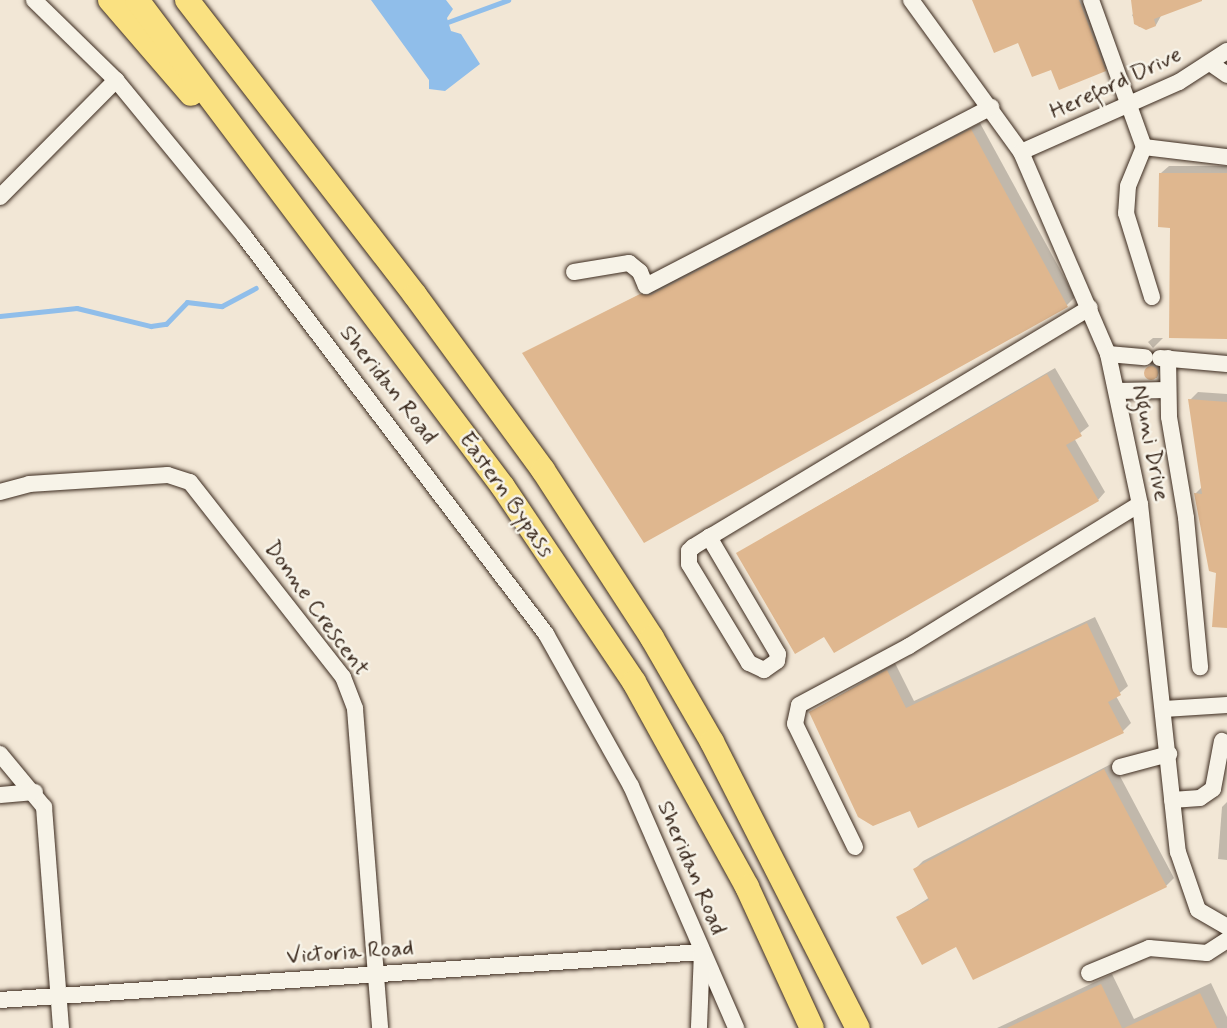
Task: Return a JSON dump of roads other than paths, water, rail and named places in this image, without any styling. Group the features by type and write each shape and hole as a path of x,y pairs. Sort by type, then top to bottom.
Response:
{"highway":[{"path":"110,0 197,100 256,154"},
{"name":"Eastern Bypass","path":"137,0 256,154 503,487 634,681 747,887 812,1028"},
{"name":"Eastern Bypass","path":"187,0 415,295 543,470 652,638 712,742 858,1028"}],"street":[{"name":"Sheridan Road","path":"34,0 116,80 400,436 546,634 631,786 736,1028"},
{"name":"Nguni Drive","path":"911,0 1021,152 1108,354 1140,504 1178,852 1191,897 1198,910 1227,927"},
{"path":"1091,0 1126,107 1144,148 1128,186 1126,214 1152,297"},
{"name":"Hereford Drive","path":"1021,152 1126,107 1210,63 1227,51"},
{"path":"1210,63 1227,75"},
{"path":"0,197 116,80"},
{"path":"574,272 629,263 646,286 991,107"},
{"path":"1144,148 1227,157"},
{"path":"709,537 778,654 778,661 764,670 749,663 688,564 688,551 709,537 1090,308"},
{"path":"1108,354 1227,364"},
{"path":"1158,357 1167,390 1200,667"},
{"path":"1117,391 1167,390"},
{"name":"Donne Crescent","path":"0,492 29,484 168,475 190,482 344,677 352,696 380,1028"},
{"path":"855,847 795,724 799,705 909,646 1140,504"},
{"path":"1164,709 1227,705"},
{"path":"1172,800 1200,798 1213,789 1222,741"},
{"path":"0,754 35,792 46,815 61,1028"},
{"path":"1120,767 1169,754"},
{"path":"0,795 35,792"},
{"path":"1089,973 1149,948 1207,953 1227,940"},
{"path":"699,1028 702,952"},
{"name":"Victoria Road","path":"0,1000 702,952"}],"water":[{"path":"371,0 446,0 453,9 447,18 451,31 461,34 480,64 445,91 429,89 429,80"}],"waterway":[{"path":"448,22 508,0"},
{"path":"0,316 77,308 151,326 166,324 187,302 222,306 256,288"}]}
